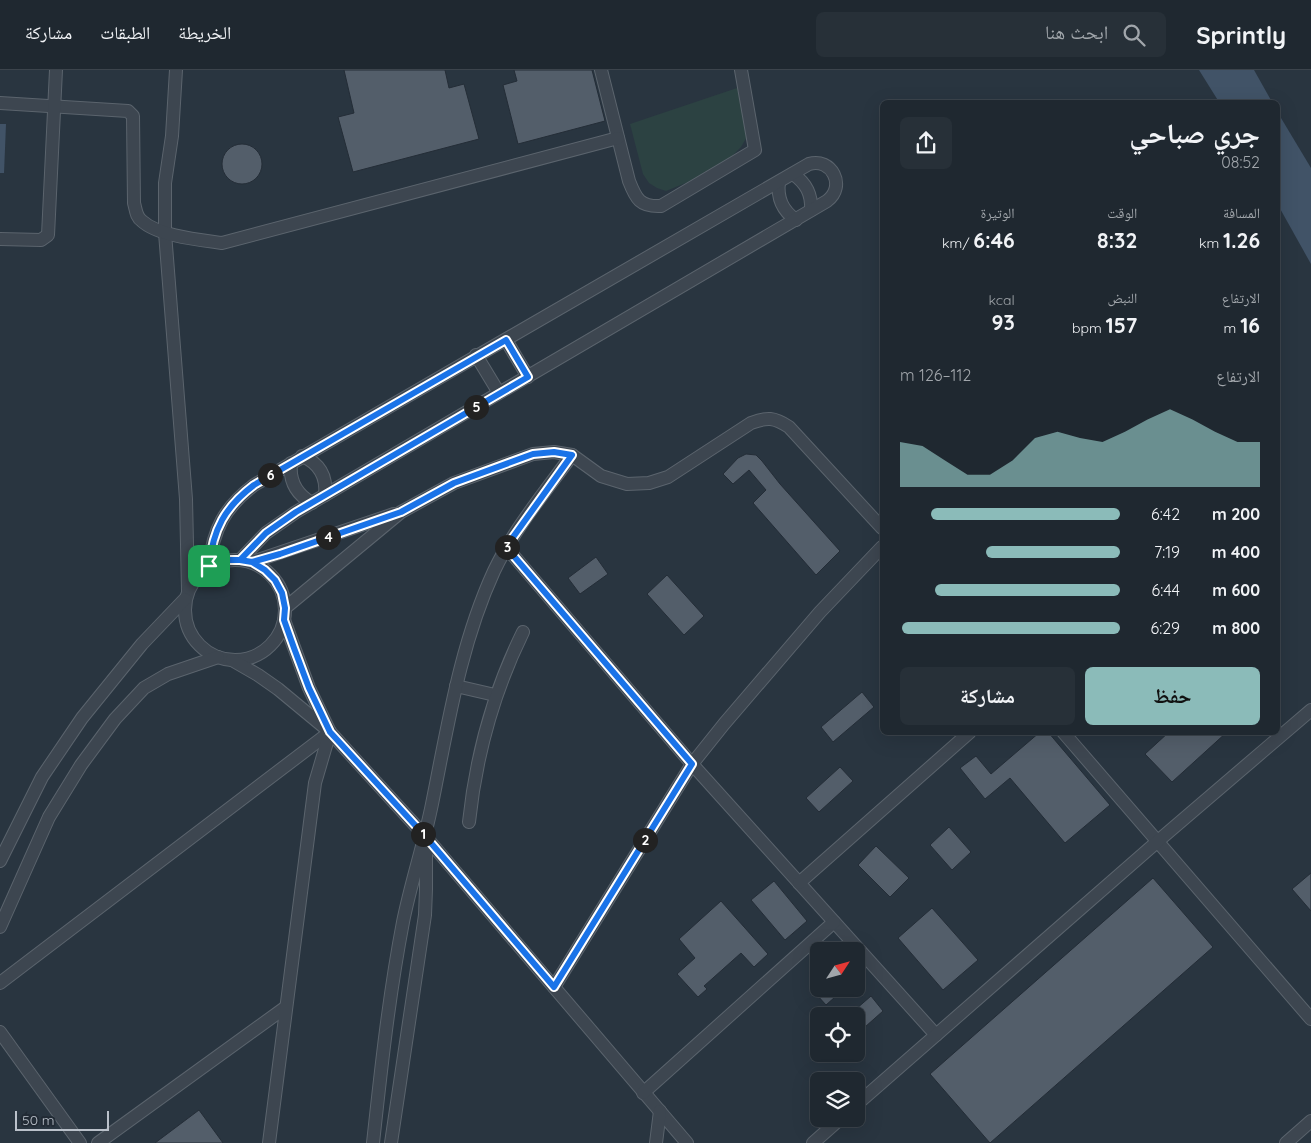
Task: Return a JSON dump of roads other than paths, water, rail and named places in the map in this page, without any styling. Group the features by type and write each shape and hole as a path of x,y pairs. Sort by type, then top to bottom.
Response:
{"street":[{"path":"0,238 40,240 48,235 56,70"},
{"path":"176,70 172,136 165,183 165,233 186,499 187,594 184,614 188,628 195,640 205,651 218,657 232,660 246,659 259,654 271,645 279,634 284,614 401,512"},
{"path":"601,70 629,181 635,195 642,203 650,206 660,206 755,150 741,70"},
{"path":"0,103 128,112 133,116 134,203 137,215 142,222 165,233 222,243 618,138"},
{"path":"209,566 215,534 221,520 230,506 254,485 476,355 506,340 814,162 826,166 832,172 837,189 833,197 296,512 273,527 252,546 246,561"},
{"path":"793,174 802,181 809,192 811,210"},
{"path":"780,182 779,196 781,204 790,216 796,220"},
{"path":"506,340 528,377"},
{"path":"476,355 499,393"},
{"path":"0,861 42,777 82,718 142,644 187,594 197,576 209,566 224,560 246,561 401,512 454,483 533,454 554,452 572,455 600,476 626,484 649,483 668,477 751,423 765,418 780,421 789,427 880,526"},
{"path":"373,1143 384,1043 400,941 425,836 456,686 476,615 506,547 572,455"},
{"path":"302,456 316,464 321,471 326,486 325,495"},
{"path":"291,463 290,471 294,487 298,494 312,503"},
{"path":"506,547 692,764 936,1035"},
{"path":"554,987 692,764 820,612 880,548"},
{"path":"246,561 265,570 275,580 282,593 284,614 309,688 330,732 315,783 269,1143"},
{"path":"469,822 476,770 487,720 495,695 523,632"},
{"path":"0,927 49,817 81,765 115,719 144,688 168,674 218,657"},
{"path":"232,660 278,689 330,732 425,836 687,1143"},
{"path":"456,686 495,695"},
{"path":"865,1097 1311,710"},
{"path":"0,982 330,732"},
{"path":"799,883 967,735"},
{"path":"1065,735 1311,1019"},
{"path":"391,1143 424,915 426,880 425,836"},
{"path":"643,1093 834,922"},
{"path":"98,1143 286,1007"},
{"path":"0,1032 80,1143"},
{"path":"656,1143 660,1111"},
{"path":"1286,1143 1311,1121"},
{"path":"813,1143 831,1127"}],"water":[{"path":"1199,70 1254,70 1271,100 1218,100"},
{"path":"1280,116 1311,168 1311,264 1280,209"},
{"path":"0,124 6,124 4,173 0,173"}]}
